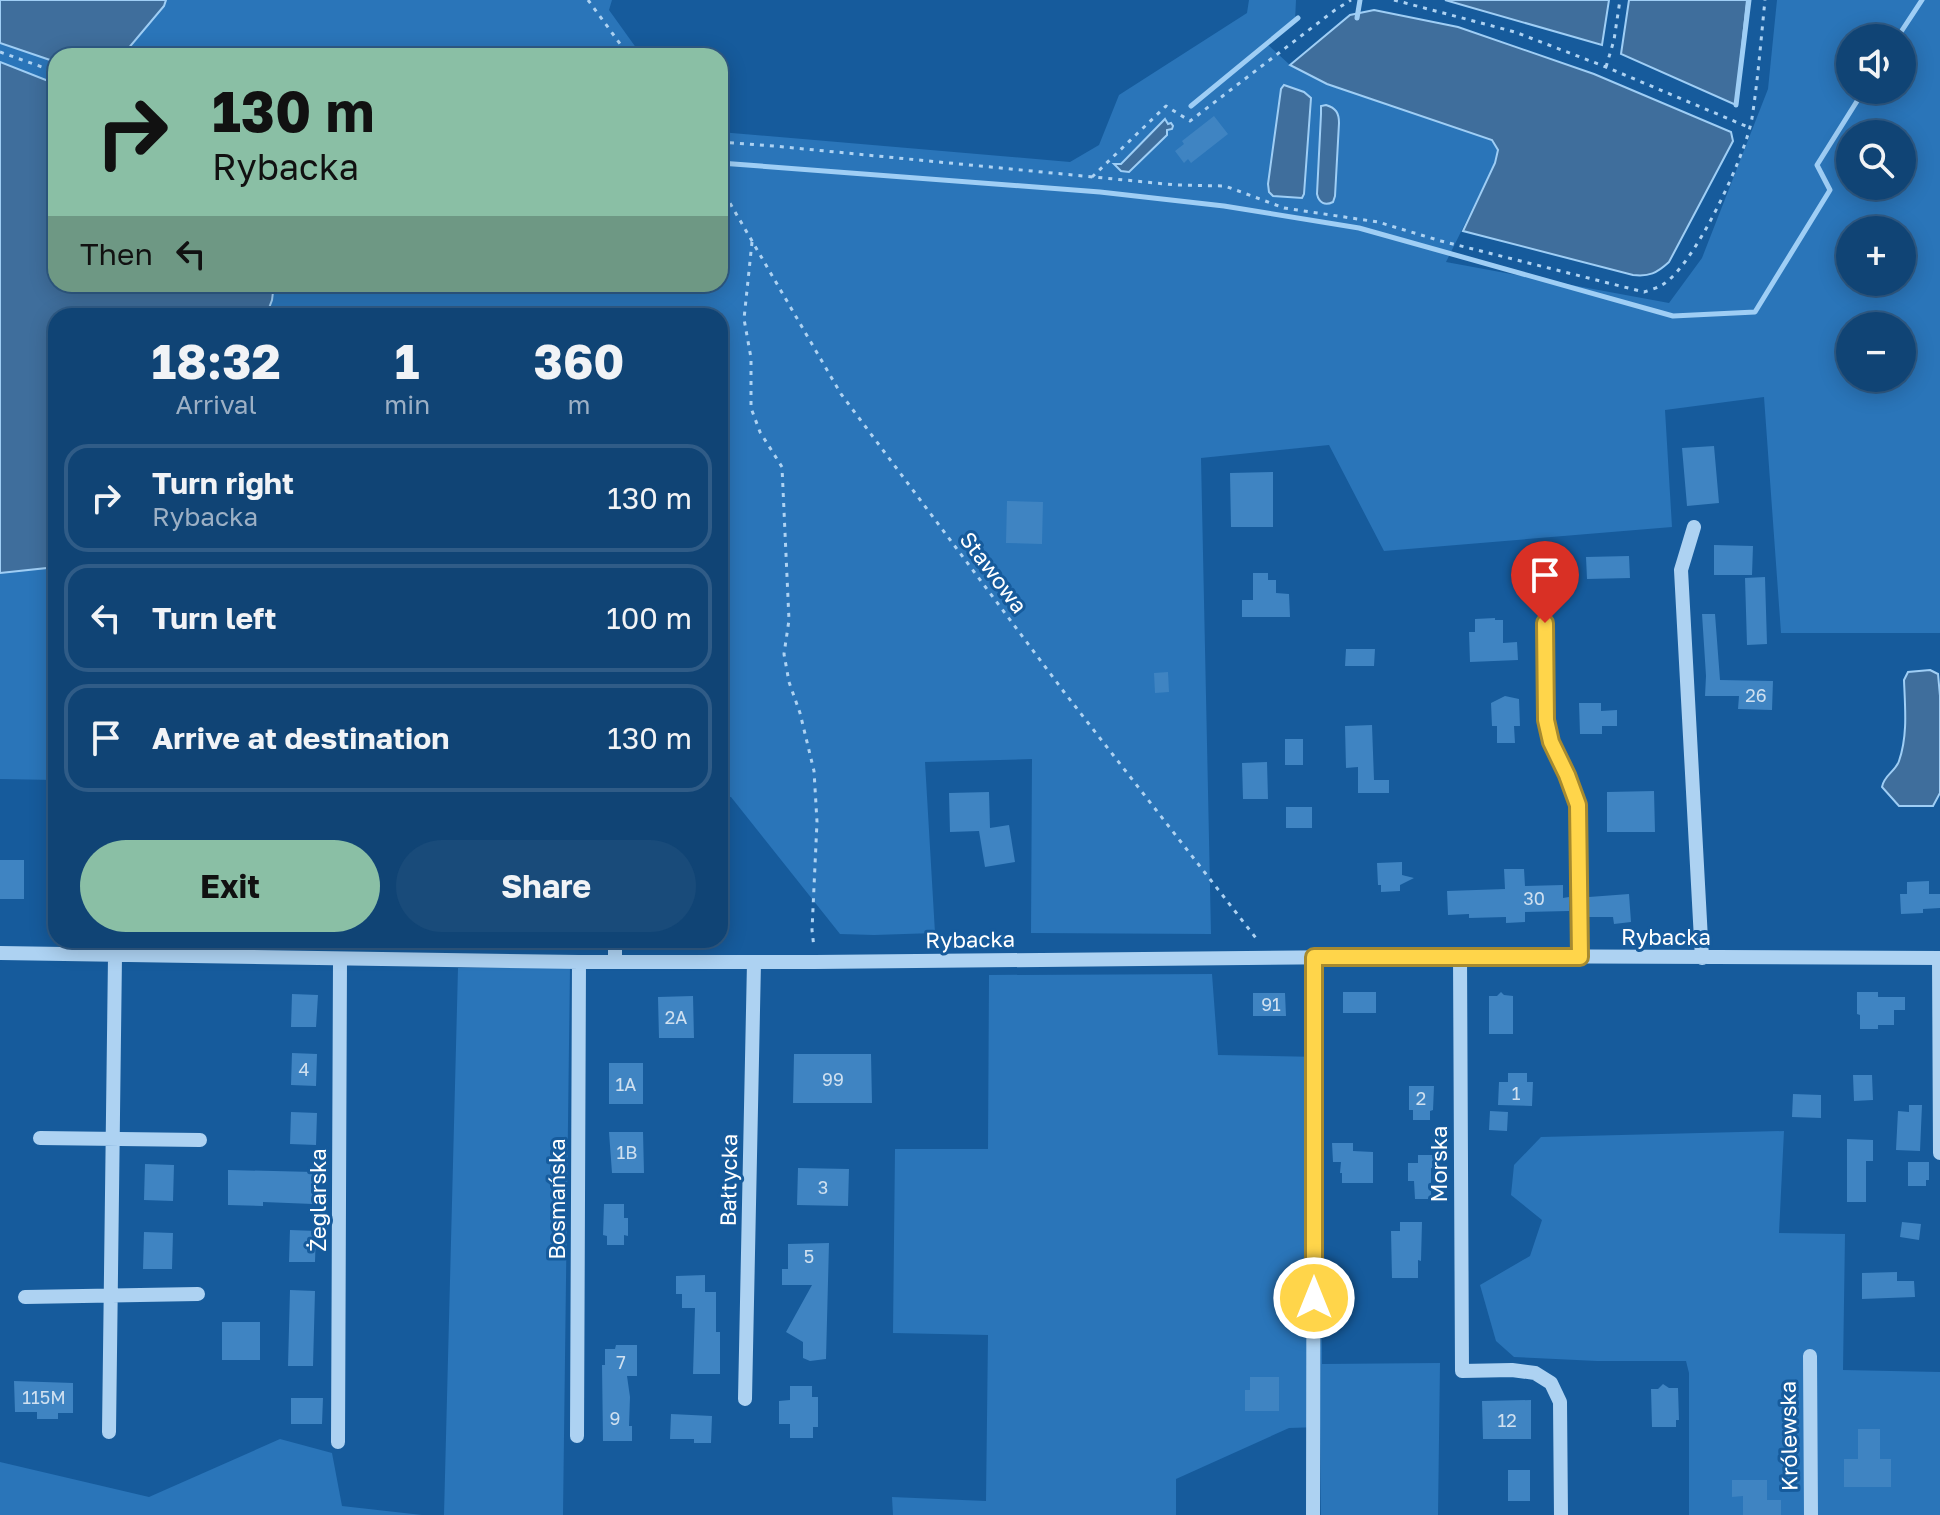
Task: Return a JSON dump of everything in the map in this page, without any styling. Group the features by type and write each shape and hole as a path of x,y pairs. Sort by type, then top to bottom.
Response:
{"street":[{"path":"1694,527 1681,570 1702,958"},
{"path":"1545,623 1546,720 1551,742 1578,805 1580,957"},
{"path":"615,948 615,962"},
{"name":"Rybacka","path":"0,953 579,962 1460,956 1940,958"},
{"path":"109,1432 115,956"},
{"name":"Morska","path":"1460,956 1462,1371 1535,1373 1551,1383 1560,1402 1561,1515"},
{"path":"1313,1515 1314,957"},
{"path":"1940,958 1940,1153"},
{"name":"Żeglarska","path":"338,1442 340,959"},
{"name":"Bosmańska","path":"577,1436 579,962"},
{"name":"Bałtycka","path":"745,1399 754,962"},
{"path":"40,1138 200,1140"},
{"path":"25,1297 198,1294"},
{"name":"Królewska","path":"1810,1356 1811,1515"}],"path":[{"path":"588,0 623,48"},
{"path":"1091,177 1166,106 1190,121 1351,0"},
{"path":"1394,0 1515,32 1749,127"},
{"path":"1606,67 1620,0"},
{"path":"728,143 1176,185 1225,186 1284,208 1378,222 1644,292 1663,285 1679,269 1709,225 1735,171 1752,121 1765,0"},
{"path":"0,52 48,69"},
{"name":"Stawowa","path":"728,200 841,394 1064,692 1271,957"},
{"path":"752,242 744,319 751,358 751,408 760,432 782,467 789,620 784,654 814,771 817,822 812,930 815,962"}],"shaded area":[{"path":"0,0 612,0 609,10 636,48 48,48 48,81 0,62"},
{"path":"0,0 166,0 129,48 48,48 48,59 0,43"},
{"path":"1249,0 1296,0 1295,21 1267,44 1290,65 1327,84 1492,140 1498,150 1495,163 1446,262 1669,303 1702,258 1768,89 1777,0 1940,0 1940,633 1781,633 1764,397 1665,410 1672,527 1384,551 1329,445 1201,458 1211,934 1031,933 1032,759 925,762 935,933 840,934 728,797 728,308 211,308 222,292 728,292 728,133 1070,162 1099,145 1119,95 1247,13"},
{"path":"1445,0 1609,0 1602,45"},
{"path":"1629,0 1747,0 1736,105 1621,54"},
{"path":"1374,10 1458,27 1594,74 1731,132 1733,141 1669,262 1652,273 1633,275 1463,231 1495,163 1498,150 1492,140 1327,84 1290,65 1350,15"},
{"path":"0,62 48,81 48,292 273,292 269,308 48,308 48,568 0,573"},
{"path":"1284,85 1311,98 1302,198 1273,196 1269,192 1281,89"},
{"path":"1326,105 1336,111 1339,123 1335,196 1333,202 1325,204 1317,194 1321,106"},
{"path":"1165,119 1173,126 1167,130 1167,135 1129,172 1121,171 1114,164 1121,164"},
{"path":"48,393 48,780 0,779 0,418"},
{"path":"1930,670 1938,674 1940,696 1940,793 1933,806 1899,806 1882,787 1897,765 1902,751 1904,680 1908,672"},
{"path":"570,967 563,1515 444,1515 458,968"},
{"path":"1212,974 1218,1055 1321,1057 1322,1364 1440,1363 1438,1515 1321,1515 1320,1427 1289,1428 1176,1479 1176,1515 893,1515 892,1497 986,1501 988,1335 893,1333 895,1149 988,1149 989,975"},
{"path":"1784,1131 1779,1233 1845,1234 1843,1370 1940,1372 1940,1515 1689,1515 1689,1373 1686,1361 1514,1357 1496,1341 1480,1285 1530,1256 1542,1220 1511,1195 1514,1165 1541,1137"},
{"path":"280,1439 332,1453 342,1506 422,1515 0,1515 0,1462 149,1497"}],"building":[{"path":"1214,116 1228,134 1191,163 1188,159 1184,163 1175,151 1184,144 1182,141"},
{"path":"1714,446 1719,503 1687,506 1682,448"},
{"path":"1273,472 1273,527 1231,527 1230,473"},
{"path":"1007,501 1043,502 1042,544 1006,543"},
{"path":"1714,545 1753,546 1752,575 1714,575"},
{"path":"1629,556 1630,578 1587,579 1586,557"},
{"path":"1253,573 1268,573 1268,580 1276,580 1276,593 1289,594 1290,617 1242,617 1242,600 1253,600"},
{"path":"1765,577 1767,644 1747,645 1745,578"},
{"path":"1702,614 1715,614 1720,680 1773,681 1772,710 1738,709 1739,696 1705,696"},
{"path":"1475,619 1503,620 1503,643 1517,642 1518,660 1470,662 1469,632 1475,632"},
{"path":"1346,649 1375,649 1374,666 1345,666"},
{"path":"1168,672 1169,692 1155,693 1154,673"},
{"path":"1505,696 1519,699 1520,726 1514,726 1515,743 1497,743 1497,726 1492,726 1491,703"},
{"path":"1579,703 1601,703 1601,711 1617,710 1617,726 1602,726 1602,734 1580,734"},
{"path":"1372,725 1374,780 1389,780 1389,793 1358,793 1358,767 1346,768 1345,726"},
{"path":"1285,739 1303,739 1303,765 1285,765"},
{"path":"1267,762 1268,799 1243,799 1242,763"},
{"path":"1654,791 1655,832 1607,832 1607,792"},
{"path":"989,792 990,828 1009,825 1015,862 985,867 979,831 950,832 949,793"},
{"path":"1286,807 1312,807 1312,828 1286,828"},
{"path":"0,860 24,860 24,899 0,899"},
{"path":"1402,862 1402,875 1414,878 1400,885 1400,891 1381,892 1377,863"},
{"path":"1504,869 1524,869 1525,886 1563,885 1563,898 1569,897 1569,911 1525,912 1525,922 1506,923 1506,917 1448,915 1447,891 1505,889"},
{"path":"1929,881 1929,894 1940,894 1940,908 1901,914 1900,894 1907,894 1907,882"},
{"path":"1629,894 1631,922 1614,924 1613,917 1589,917 1589,897"},
{"path":"1343,992 1376,992 1376,1013 1343,1013"},
{"path":"1501,992 1513,996 1513,1034 1489,1034 1489,996 1497,996"},
{"path":"1857,992 1878,992 1878,997 1905,997 1905,1010 1894,1010 1894,1025 1860,1029"},
{"path":"1253,993 1285,993 1286,1016 1253,1016"},
{"path":"292,994 318,995 316,1027 291,1027"},
{"path":"693,996 694,1038 659,1038 658,997"},
{"path":"292,1053 317,1054 316,1086 291,1085"},
{"path":"794,1054 871,1054 872,1103 793,1103"},
{"path":"609,1063 643,1063 643,1104 609,1104"},
{"path":"1508,1073 1527,1073 1527,1082 1533,1082 1532,1106 1498,1105 1499,1082 1508,1082"},
{"path":"1853,1075 1872,1075 1873,1100 1854,1101"},
{"path":"1409,1086 1434,1086 1430,1120 1413,1120 1413,1110 1409,1110"},
{"path":"1793,1094 1821,1095 1821,1118 1792,1117"},
{"path":"1909,1105 1922,1105 1920,1151 1896,1150 1898,1111 1909,1112"},
{"path":"1490,1111 1508,1112 1507,1131 1489,1130"},
{"path":"291,1112 317,1113 316,1145 290,1144"},
{"path":"609,1132 643,1132 644,1173 612,1173"},
{"path":"1847,1139 1873,1140 1873,1161 1866,1161 1866,1202 1847,1202"},
{"path":"1332,1143 1353,1143 1353,1151 1373,1152 1373,1183 1342,1183 1341,1162 1333,1162"},
{"path":"1418,1155 1435,1155 1435,1168 1431,1168 1431,1199 1415,1199 1414,1181 1408,1181 1408,1163 1418,1163"},
{"path":"1908,1162 1929,1162 1926,1186 1908,1186"},
{"path":"145,1164 174,1165 173,1201 144,1200"},
{"path":"798,1168 849,1169 848,1206 797,1205"},
{"path":"228,1170 314,1172 313,1204 263,1202 263,1206 228,1205"},
{"path":"604,1204 624,1204 628,1236 624,1235 624,1245 607,1245 607,1236 603,1235"},
{"path":"1400,1222 1422,1222 1418,1278 1392,1278 1391,1231 1400,1231"},
{"path":"1902,1222 1921,1224 1919,1240 1900,1237"},
{"path":"290,1230 316,1231 315,1262 289,1262"},
{"path":"144,1232 173,1233 172,1269 143,1269"},
{"path":"829,1243 826,1359 810,1361 803,1358 803,1342 786,1332 812,1285 782,1285 782,1269 788,1269 788,1244"},
{"path":"1897,1272 1897,1281 1914,1281 1915,1297 1862,1299 1862,1273"},
{"path":"705,1275 705,1292 716,1292 720,1374 693,1374 695,1308 682,1308 682,1294 676,1294 676,1276"},
{"path":"290,1290 315,1291 313,1366 288,1366"},
{"path":"222,1322 260,1322 260,1360 222,1360"},
{"path":"616,1345 637,1345 637,1376 627,1376 632,1441 603,1441 602,1365 605,1365 605,1349 615,1349"},
{"path":"1250,1377 1279,1377 1279,1411 1245,1411 1245,1390 1250,1390"},
{"path":"14,1381 73,1383 73,1413 58,1413 58,1419 37,1419 37,1412 15,1412"},
{"path":"1663,1384 1678,1388 1679,1420 1676,1420 1676,1427 1652,1427 1651,1389 1658,1389"},
{"path":"790,1386 812,1386 812,1397 818,1397 818,1427 813,1427 813,1438 790,1438 790,1424 779,1424 779,1401 790,1400"},
{"path":"291,1398 323,1398 322,1424 291,1424"},
{"path":"1531,1400 1531,1439 1483,1439 1482,1401"},
{"path":"671,1414 712,1416 711,1443 670,1439"},
{"path":"1858,1429 1880,1429 1880,1459 1891,1459 1891,1487 1844,1487 1844,1459 1858,1459"},
{"path":"1508,1470 1530,1470 1530,1501 1508,1501"},
{"path":"1732,1480 1767,1480 1767,1500 1781,1500 1781,1515 1743,1515 1743,1496 1732,1497"}],"waterway":[{"path":"1357,18 1360,0"},
{"path":"1736,105 1749,0"},
{"path":"1906,24 1922,0"},
{"path":"1191,106 1298,18"},
{"path":"728,164 1100,192 1224,206 1359,228 1673,316 1755,312 1830,190 1817,165 1855,104"}],"route":[{"path":"1314,1298 1314,957 1580,957 1578,805 1551,742 1546,720 1545,623"}]}
